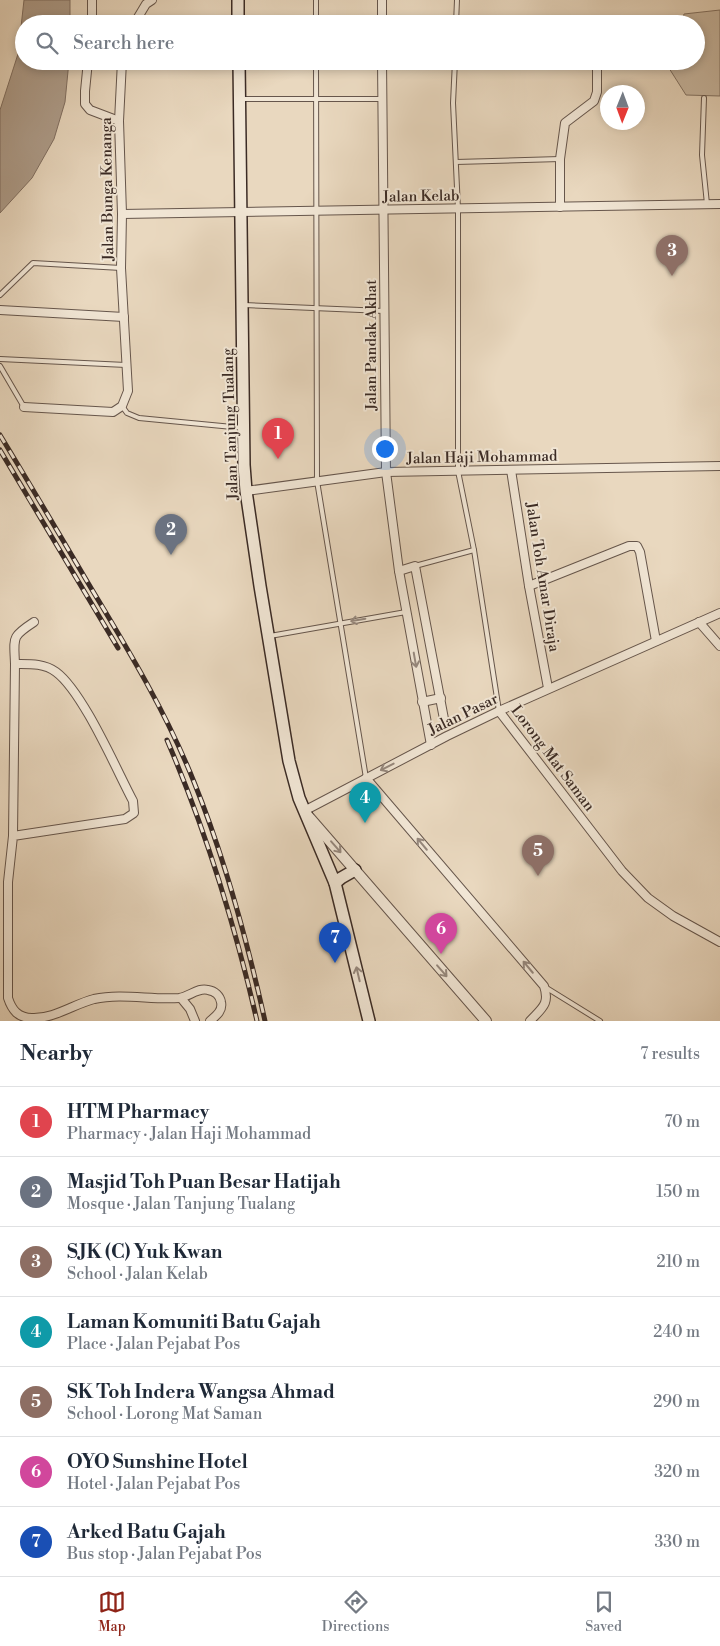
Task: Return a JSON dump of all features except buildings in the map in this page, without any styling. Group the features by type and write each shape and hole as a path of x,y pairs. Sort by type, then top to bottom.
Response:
{"main road":[{"path":"238,0 238,15"},
{"name":"Jalan Tanjung Tualang","path":"239,70 246,491 289,761 304,811 335,883 369,1021"},
{"path":"335,883 356,870"}],"street":[{"path":"92,0 92,15"},
{"path":"382,0 382,15"},
{"path":"140,15 149,2"},
{"path":"87,70 84,91 85,104 90,110 119,121"},
{"name":"Jalan Bunga Kenanga","path":"122,70 119,121 122,214 121,268 128,391 122,406"},
{"name":"Jalan Pandak Akhat","path":"382,70 386,472 398,571 430,745"},
{"path":"560,206 560,159 565,123 594,101 597,92 597,70"},
{"name":"Jalan Kelab","path":"122,214 720,204"},
{"path":"0,310 124,317"},
{"path":"24,407 113,412 122,406"},
{"name":"Jalan Haji Mohammad","path":"246,491 386,472 720,466"},
{"name":"Jalan Toh Amar Diraja","path":"512,470 529,586 548,688"},
{"path":"529,586 629,546 637,546 640,552 656,641"},
{"path":"398,571 415,566 444,719"},
{"name":"Jalan Pasar","path":"304,811 499,711 720,613"},
{"path":"34,622 17,633 15,640 13,836 4,883 8,998 12,1008 19,1016 32,1018 50,1016 94,999 181,998 207,989 217,993 222,1008 217,1016 210,1021"},
{"path":"699,622 720,646"},
{"path":"13,836 125,819 134,813 133,801 91,720 72,688 56,672 39,664 15,664"},
{"path":"422,702 441,698"},
{"name":"Lorong Mat Saman","path":"499,711 622,871 648,898 673,916 720,942"},
{"path":"366,778 544,986 547,997 544,1006 530,1021"},
{"path":"304,811 486,1021"},
{"path":"181,998 190,1009 195,1021"},
{"path":"475,1009 478,1021"}],"lane":[{"path":"316,0 316,15"},
{"path":"456,15 457,0"},
{"path":"316,70 317,481 366,778"},
{"name":"Lorong Mat Saman","path":"455,70 453,103 458,209 458,471 474,550 499,711"},
{"path":"704,98 702,155 707,204"},
{"path":"239,99 383,99"},
{"path":"456,162 560,159"},
{"path":"0,295 33,262 121,268"},
{"path":"242,305 384,311"},
{"path":"0,359 126,365"},
{"path":"0,366 24,407"},
{"path":"122,406 127,413 139,418 244,428"},
{"path":"415,566 474,550"},
{"path":"268,636 406,612"},
{"path":"544,986 600,1021"}],"shaded area":[{"path":"24,0 70,0 70,15 22,15"},
{"path":"720,10 720,96 686,95 670,70 705,70 705,15 684,14"},
{"path":"15,63 15,70 68,70 65,102 54,139 32,178 0,213 0,110"}],"railway":[{"path":"0,435 133,659 172,732 194,782 216,840 243,930 265,1021"},
{"path":"0,450 118,648"},
{"path":"167,740 207,844 239,949 257,1021"}],"place":[{"name":"SJK (C) Yuk Kwan","path":"672,276"},
{"name":"HTM Pharmacy","path":"278,459"},
{"name":"Masjid Toh Puan Besar Hatijah","path":"171,555"},
{"name":"Laman Komuniti Batu Gajah","path":"365,823"},
{"name":"SK Toh Indera Wangsa Ahmad","path":"538,876"},
{"name":"OYO Sunshine Hotel","path":"441,954"},
{"name":"Arked Batu Gajah","path":"335,963"}]}
